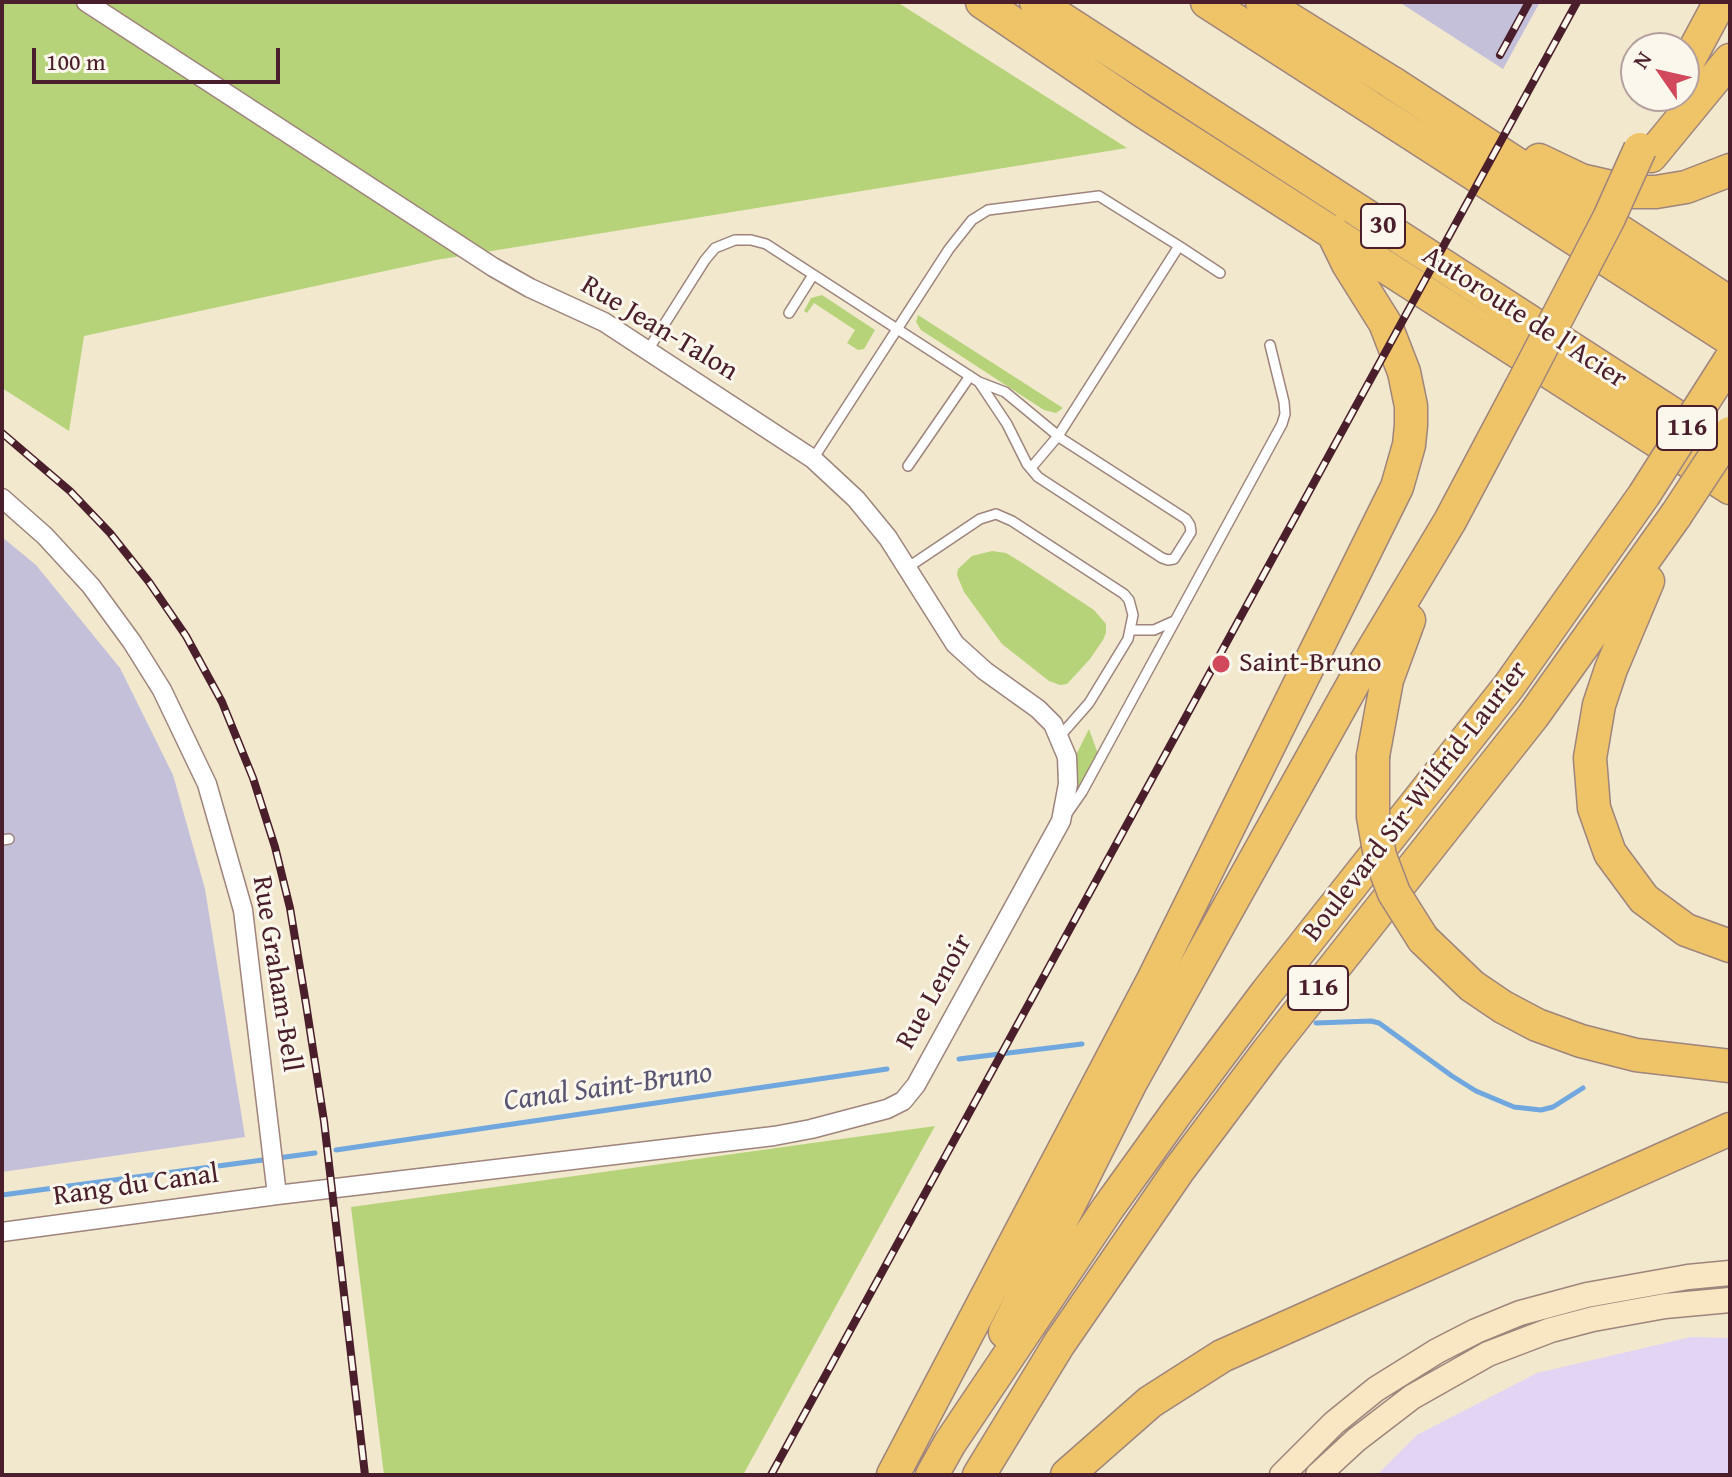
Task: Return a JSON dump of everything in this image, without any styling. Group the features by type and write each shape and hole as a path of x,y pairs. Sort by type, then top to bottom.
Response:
{"highway":[{"path":"982,2 1128,102 1730,488"},
{"name":"Autoroute de l'Acier","path":"1036,2 1730,451"},
{"path":"1207,2 1730,339"},
{"path":"1262,2 1391,82 1730,303"},
{"path":"1700,39 1720,2"},
{"path":"1646,152 1730,60"},
{"path":"1391,82 1549,166 1598,185 1633,192 1671,190 1703,182 1730,170"},
{"path":"950,1443 1130,1084 1362,668 1450,521 1646,152 1662,112"},
{"path":"893,1475 1152,982 1397,487 1409,445 1411,425 1411,406 1404,372 1385,323 1348,264 1332,231"},
{"name":"Boulevard Sir-Wilfrid-Laurier","path":"932,1475 950,1443 1177,1112 1267,992 1509,686 1644,495 1730,360"},
{"name":"Boulevard Sir-Wilfrid-Laurier","path":"979,1475 1059,1344 1162,1193 1268,1051 1533,716 1676,515 1730,433"},
{"path":"1676,515 1604,689 1590,758 1591,792 1598,824 1610,853 1644,899 1686,930 1730,946"},
{"path":"1450,521 1392,663 1373,756 1373,817 1380,856 1394,893 1423,939 1472,986 1537,1025 1581,1041 1636,1055 1730,1066"},
{"path":"1067,1475 1150,1402 1222,1356 1730,1129"}],"street":[{"name":"Rue Jean-Talon","path":"86,2 493,267 604,322 813,459 856,499 888,538 955,644 1053,724 1060,736 1068,769 1067,798 1061,821"},
{"name":"Rue Graham-Bell","path":"2,498 45,536 91,586 132,642 162,690 207,784 243,910 277,1195"},
{"name":"Rue Lenoir","path":"277,1195 760,1138 811,1129 895,1106 916,1085 1061,821"},
{"name":"Rang du Canal","path":"2,1232 277,1195"},
{"path":"1282,1475 1334,1423 1376,1389 1418,1361 1476,1331 1520,1313 1587,1295 1688,1277 1730,1273"},
{"path":"1318,1475 1356,1440 1412,1397 1488,1354 1551,1330 1593,1319 1665,1306 1730,1300"}],"lane":[{"path":"813,459 957,238 972,220 988,210 1099,196 1220,273"},
{"path":"648,350 709,254 725,243 743,240 760,242 979,382 1005,392 1058,436 1186,519 1191,532 1174,559 1165,560 1047,484 1031,468 994,401 979,382"},
{"path":"1031,468 1058,436 1179,246"},
{"path":"789,313 813,275"},
{"name":"Rue Lenoir","path":"1061,821 1082,792 1283,421 1284,402 1270,345"},
{"path":"908,466 970,376"},
{"path":"907,568 980,519 996,514 1124,594 1132,608 1132,630 1089,703 1060,736"},
{"path":"1132,630 1160,628 1177,619"}],"shaded area":[{"path":"1399,2 1540,2 1503,69"},
{"path":"2,537 36,565 120,668 173,775 205,889 245,1137 2,1172"},
{"path":"1691,1337 1730,1338 1730,1475 1377,1475 1417,1435 1537,1373"}],"green space":[{"path":"2,2 897,2 1127,148 436,260 84,336 69,431 2,388"},
{"path":"822,295 875,330 864,349 858,350 847,343 855,330 814,303 807,313 804,311 811,298"},
{"path":"918,315 1063,408 1056,413 1044,410 921,330 916,322"},
{"path":"992,551 1006,553 1021,562 1094,610 1106,624 1103,640 1067,684 1049,681 1002,644 964,592 957,575 958,569 972,556"},
{"path":"1089,729 1098,754 1077,792 1077,753"},
{"path":"935,1126 743,1475 384,1475 351,1207"}],"waterway":[{"name":"Canal Saint-Bruno","path":"1316,1023 1379,1023 1476,1091 1514,1107 1541,1110 1553,1107 1583,1088"},
{"name":"Canal Saint-Bruno","path":"959,1059 1082,1044"},
{"name":"Canal Saint-Bruno","path":"336,1150 887,1069"},
{"name":"Canal Saint-Bruno","path":"2,1195 315,1153"}],"railway":[{"path":"1500,55 1529,2"},
{"path":"771,1475 1577,2"},
{"path":"2,433 70,491 110,533 149,582 186,636 222,702 253,778 290,908 306,1004 324,1121 365,1475"}],"place":[{"name":"Saint-Bruno","path":"1221,664"}]}
